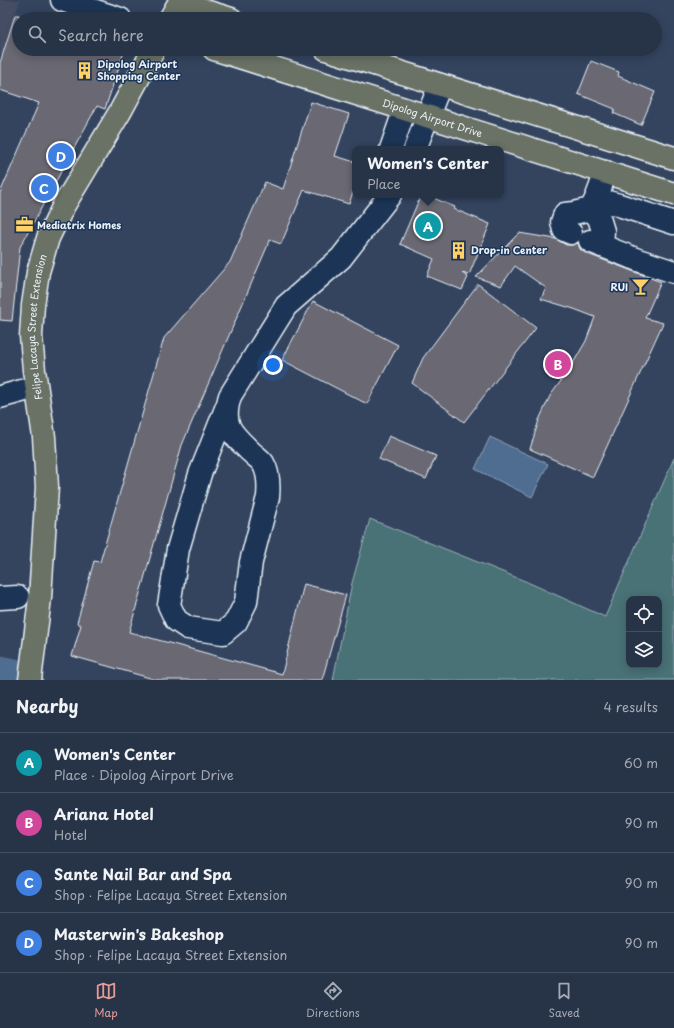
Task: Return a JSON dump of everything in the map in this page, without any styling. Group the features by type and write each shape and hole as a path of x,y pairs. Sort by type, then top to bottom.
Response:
{"main road":[{"path":"173,7 197,12"},
{"name":"Felipe Lacaya Street Extension","path":"30,680 40,598 47,487 44,437 36,387 31,336 33,304 38,272 48,238 64,205 120,112 150,56"},
{"name":"Dipolog Airport Drive","path":"234,56 425,122 606,172 674,194"},
{"path":"348,56 674,158"}],"street":[{"path":"62,0 99,12"},
{"path":"416,146 440,85"},
{"path":"392,146 401,120"},
{"path":"588,240 603,231 593,204 606,172"},
{"path":"369,222 371,198"},
{"path":"227,406 227,423 232,434 263,463 269,485 268,497 251,562 246,602 236,622 223,633 188,628 176,620 169,605 178,549 200,474 230,396 286,306 341,258 388,198"},
{"path":"674,223 619,205 593,204 574,213 565,214 562,222 564,230 674,272"},
{"path":"0,397 36,387"}],"shaded area":[{"path":"0,0 20,0 16,12 12,12 12,24 0,60"},
{"path":"490,437 548,464 532,497 475,469"}],"green space":[{"path":"674,458 674,680 333,680 352,583 370,519 525,581 605,617"}],"building":[{"path":"12,25 12,56 123,56 105,109 97,106 20,247 12,321 0,320 0,193 39,103 0,90 0,63"},
{"path":"591,61 619,72 618,76 655,92 641,125 613,113 615,109 578,94"},
{"path":"311,102 349,114 335,156 352,161 352,195 349,204 304,190 281,244 270,240 182,445 129,632 282,674 304,584 346,595 322,680 157,680 72,656 81,625 77,623 94,561 100,562 164,338 230,262 265,182 283,189"},
{"path":"420,198 433,198 455,207 454,209 490,224 469,275 462,273 468,277 462,290 427,276 434,259 400,244"},
{"path":"519,233 556,239 566,245 578,243 580,249 585,253 661,282 645,318 663,323 593,477 530,449 539,420 550,396 569,370 586,341 595,317 541,299 546,288 515,266 501,286 476,277"},
{"path":"478,284 536,328 464,422 412,383 423,358"},
{"path":"313,301 398,345 367,404 282,360"},
{"path":"389,436 436,456 426,479 379,459"}],"waterway":[{"path":"0,675 24,680"}],"place":[{"name":"Dipolog Airport Shopping Center","path":"84,70"},
{"name":"Masterwin's Bakeshop","path":"61,156"},
{"name":"Sante Nail Bar and Spa","path":"44,188"},
{"name":"Mediatrix Homes","path":"24,225"},
{"name":"Women's Center","path":"428,226"},
{"name":"Drop-in Center","path":"458,250"},
{"name":"RUI","path":"641,287"},
{"name":"Ariana Hotel","path":"558,364"}]}
